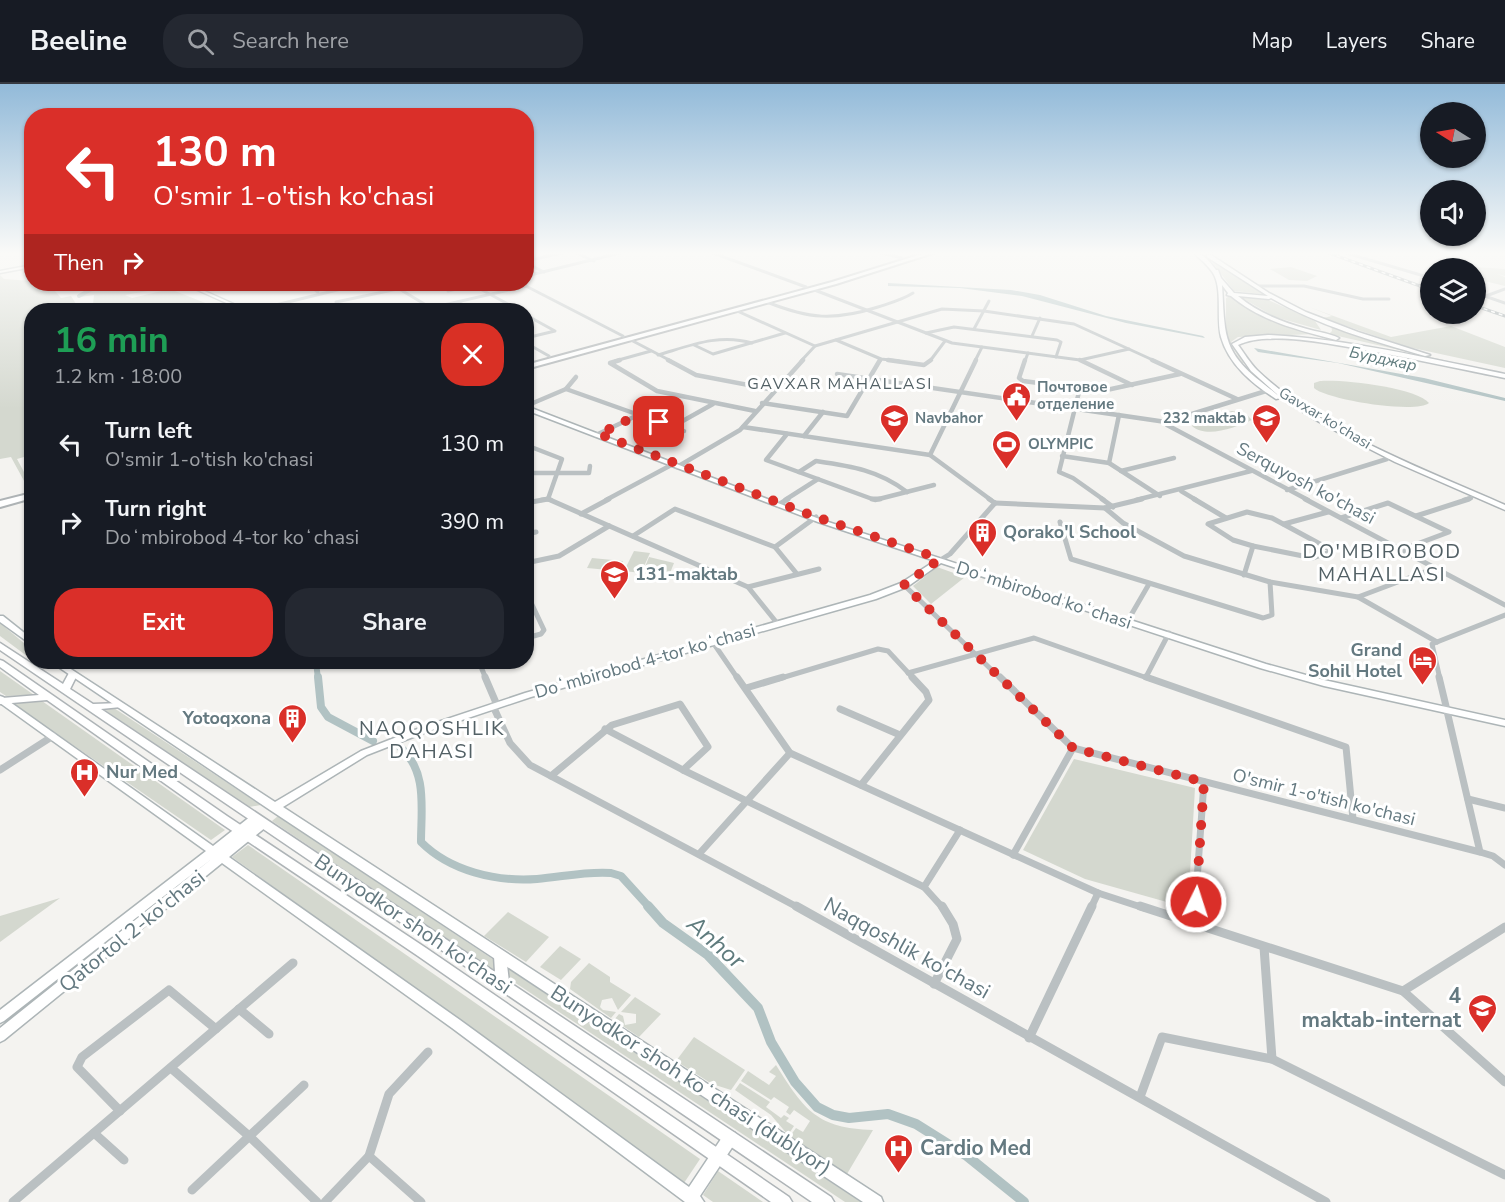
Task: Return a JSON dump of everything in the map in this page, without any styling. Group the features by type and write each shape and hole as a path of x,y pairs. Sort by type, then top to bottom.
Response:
{"highway":[{"path":"534,365 746,305"},
{"path":"534,360 754,305"},
{"path":"0,502 24,496"},
{"path":"0,511 24,504"}],"main road":[{"name":"Gavxar ko'chasi","path":"1222,305 1224,337 1228,349 1240,366 1266,391 1401,463 1505,514"},
{"path":"1250,305 1267,316 1322,334 1422,359 1505,376"},
{"path":"1275,337 1322,334 1327,331 1326,326 1287,305"},
{"path":"1301,312 1402,348 1505,370"},
{"name":"Gavxar ko'chasi","path":"1422,359 1335,343 1275,337 1240,339 1235,344 1250,366 1291,404 1342,437 1387,459 1505,508"},
{"path":"1240,366 1250,366"},
{"name":"Bunyodkor shoh ko'chasi","path":"0,646 24,662"},
{"name":"Bunyodkor shoh ko'chasi","path":"0,663 244,833 784,1202"},
{"name":"Bunyodkor shoh ko'chasi","path":"35,669 826,1202"},
{"path":"65,689 72,675"},
{"path":"1,700 48,697"},
{"path":"91,707 118,705"},
{"path":"500,956 503,984"}],"street":[{"path":"564,305 698,376 774,390"},
{"path":"774,305 808,318 836,319 882,305"},
{"path":"853,305 945,341 1080,360 1133,386"},
{"path":"974,329 987,305"},
{"path":"581,514 743,427 815,346 894,321 942,309 984,311 1040,318 1077,326 1237,399"},
{"path":"735,310 815,346"},
{"path":"1032,336 1040,318"},
{"path":"534,319 555,331 534,338"},
{"path":"926,333 946,327 1059,340 1056,357"},
{"path":"694,345 713,354 784,333"},
{"path":"658,355 723,337 740,338 752,343"},
{"path":"836,340 881,359 926,365 945,341"},
{"path":"534,346 549,356"},
{"path":"930,455 982,347"},
{"path":"1080,360 1129,349"},
{"path":"651,351 610,363 657,391 755,411"},
{"path":"1028,353 1020,380 1102,391 1181,374"},
{"path":"762,403 847,416 881,359"},
{"name":"Serquyosh ko'chasi","path":"837,374 1166,422 1266,391"},
{"path":"534,403 566,389 576,377"},
{"path":"1080,388 1059,472 1073,478 1113,507"},
{"path":"566,389 684,431"},
{"path":"672,427 713,404"},
{"name":"Doʻmbirobod koʻchasi","path":"534,410 815,518 1304,678 1505,721"},
{"path":"804,436 823,412"},
{"path":"1109,463 1119,414"},
{"path":"597,434 638,415"},
{"name":"Serquyosh ko'chasi","path":"1166,422 1167,425 1251,471 1505,605"},
{"path":"743,427 930,455 995,503 1105,508 1160,496 1251,471"},
{"path":"787,434 766,460 875,500 934,485"},
{"path":"534,448 562,459 548,498"},
{"path":"1062,456 1109,463 1160,496"},
{"path":"1121,471 1174,458"},
{"path":"1287,490 1387,459"},
{"path":"799,472 816,461 875,470 889,477 907,492"},
{"path":"534,473 589,473 590,466"},
{"path":"779,504 818,479"},
{"path":"1181,490 1226,518"},
{"path":"534,501 548,498 748,587 777,623"},
{"path":"1416,516 1471,498"},
{"path":"1341,518 1388,502 1449,532 1401,550"},
{"name":"Doʻmbirobod 4-tor koʻchasi","path":"276,809 351,761 397,739 495,705 712,641 873,597 904,585 941,560 995,503"},
{"path":"1105,508 1123,523 1176,553 1270,582 1358,597 1437,642"},
{"path":"633,536 675,509 775,547 797,574"},
{"path":"1255,511 1284,524 1333,551 1313,558 1253,546 1233,540 1208,524 1255,511"},
{"path":"1284,524 1329,511"},
{"path":"775,547 815,518"},
{"path":"1060,522 1071,559 1266,618 1272,615 1270,582"},
{"path":"534,561 559,556 609,526"},
{"path":"1244,575 1253,546"},
{"path":"1358,597 1435,568"},
{"path":"748,587 819,569"},
{"path":"1128,621 1149,584"},
{"name":"O'smir 1-o'tish ko'chasi","path":"904,585 1073,748 1480,852 1493,856 1505,865"},
{"path":"534,609 544,630 542,634 534,636"},
{"path":"1480,852 1432,644 1505,615"},
{"path":"0,618 24,637"},
{"path":"1146,677 1169,634"},
{"path":"908,673 975,652 1034,638 1346,747 1353,819"},
{"path":"712,641 790,753 1098,893 1194,926 1403,991 1505,1082"},
{"path":"746,688 880,648 888,651 926,692 929,700 861,785"},
{"name":"Bunyodkor shoh koʻchasi (dublyor)","path":"64,669 876,1202"},
{"name":"Naqqoshlik ko'chasi","path":"482,669 502,730 516,752 530,765 699,854 1029,1038 1140,1096 1326,1202"},
{"path":"1,700 456,1024 692,1200 730,1138"},
{"path":"551,776 605,729 680,704 708,747 683,770"},
{"path":"840,709 900,735"},
{"path":"605,729 683,770 924,887 941,904 957,933 957,939 934,984"},
{"path":"0,770 53,736"},
{"path":"1013,855 1073,748"},
{"path":"699,854 790,753"},
{"path":"1194,926 1204,782"},
{"path":"1468,799 1505,808"},
{"name":"Qatortol 2-ko'chasi","path":"0,1017 259,822"},
{"path":"924,887 960,830"},
{"name":"Qatortol 2-ko'chasi","path":"0,1036 217,854"},
{"path":"1029,1038 1098,893"},
{"path":"1403,991 1505,927"},
{"path":"1264,948 1272,1059"},
{"path":"13,1202 293,963"},
{"path":"120,1111 77,1067 82,1057 169,990 172,990 216,1029"},
{"path":"239,1010 268,1034"},
{"path":"1140,1096 1162,1037 1272,1059 1505,1175"},
{"path":"325,1202 369,1156 389,1094 428,1052"},
{"path":"171,1068 249,1136 317,1202"},
{"path":"192,1190 304,1085"},
{"path":"94,1133 124,1160"},
{"path":"369,1156 421,1202"}],"shaded area":[{"path":"0,305 24,305 24,457 17,459 24,472 24,481 11,457 0,459"},
{"path":"1057,305 1072,305 1106,316 1205,338 1126,323"},
{"path":"1226,305 1245,305 1257,313 1315,334 1238,337 1231,342 1244,363 1226,336"},
{"path":"1255,305 1280,305 1315,321 1321,330 1275,317"},
{"path":"1309,307 1391,337 1451,326 1505,347 1505,368 1408,347 1323,318 1332,316"},
{"path":"1331,325 1415,353 1329,334 1332,331"},
{"name":"Бурджар","path":"1254,348 1424,378 1505,398 1505,401 1338,363 1258,352"},
{"path":"1415,353 1505,374 1425,357"},
{"path":"1344,381 1394,388 1421,397 1429,403 1407,407 1353,401 1322,393 1314,388 1314,383"},
{"path":"1232,411 1246,414 1252,420 1213,432 1198,430 1192,426 1193,422"},
{"path":"634,551 650,553 641,573 624,571"},
{"path":"649,557 674,563 670,573 643,572"},
{"path":"592,558 623,561 619,571 587,568"},
{"path":"937,567 965,577 931,604 913,586"},
{"path":"0,623 24,643 24,654 0,636"},
{"path":"0,671 34,695 6,696 0,692"},
{"path":"42,701 225,830 211,840 12,703"},
{"path":"102,708 114,708 261,805 249,807"},
{"path":"1074,759 1195,788 1188,908 1085,879 1023,850"},
{"path":"278,816 494,960 495,971 272,821"},
{"path":"248,845 700,1159 684,1183 232,857"},
{"path":"60,898 0,942 0,916"},
{"path":"508,912 549,937 526,962 484,936"},
{"path":"560,946 581,959 561,980 540,967"},
{"path":"589,963 610,977 610,982 631,995 618,1010 612,998 602,1000 600,1007 603,1010 616,1012 611,1018 570,989 571,982"},
{"path":"507,968 861,1202 845,1202 508,978"},
{"path":"635,997 661,1014 639,1037 614,1020 619,1014 623,1016 625,1025 636,1023 636,1014 621,1012"},
{"path":"694,1037 745,1070 731,1090 712,1084 676,1061"},
{"path":"776,1065 796,1094 814,1114 838,1125 873,1130 847,1174 790,1136 796,1128 803,1132 810,1121 794,1110 790,1115 786,1112 789,1107 774,1097 771,1100 741,1081 748,1071 769,1085 776,1076 769,1072"},
{"path":"740,1083 770,1102 766,1107 781,1118 784,1115 789,1118 786,1121 794,1126 788,1135 771,1115 735,1090"},
{"path":"718,1171 763,1202 713,1202 703,1195"}],"waterway":[{"name":"Anhor","path":"317,669 318,679"},
{"name":"Anhor","path":"318,677 321,707 328,717 373,741"},
{"name":"Anhor","path":"400,747 415,767 419,779 422,804 421,842 433,852 475,873 506,879 611,873 621,876 650,908"},
{"name":"Anhor","path":"648,906 663,923 708,955 758,1008 771,1042 795,1082 817,1107 833,1115 849,1118 888,1114 916,1124 967,1156 1024,1202"}],"railway":[{"path":"1486,309 1505,316"}],"place":[{"name":"Почтовое отделение","path":"1016,422"},
{"name":"Navbahor","path":"894,444"},
{"name":"232 maktab","path":"1267,444"},
{"name":"OLYMPIC","path":"1007,470"},
{"name":"Qorako'l School","path":"982,558"},
{"name":"131-maktab","path":"614,600"},
{"name":"Grand Sohil Hotel","path":"1423,686"},
{"name":"Yotoqxona","path":"292,744"},
{"name":"Nur Med","path":"85,798"},
{"name":"4 maktab-internat","path":"1482,1034"},
{"name":"Cardio Med","path":"899,1174"}],"district":[{"name":"GAVXAR MAHALLASI","path":"840,384"},
{"name":"DO'MBIROBOD MAHALLASI","path":"1382,562"},
{"name":"NAQQOSHLIK DAHASI","path":"432,740"}],"route":[{"path":"659,422 638,415 599,434 816,517 935,557 937,561 904,585 1073,748 1204,782 1196,902"}]}
